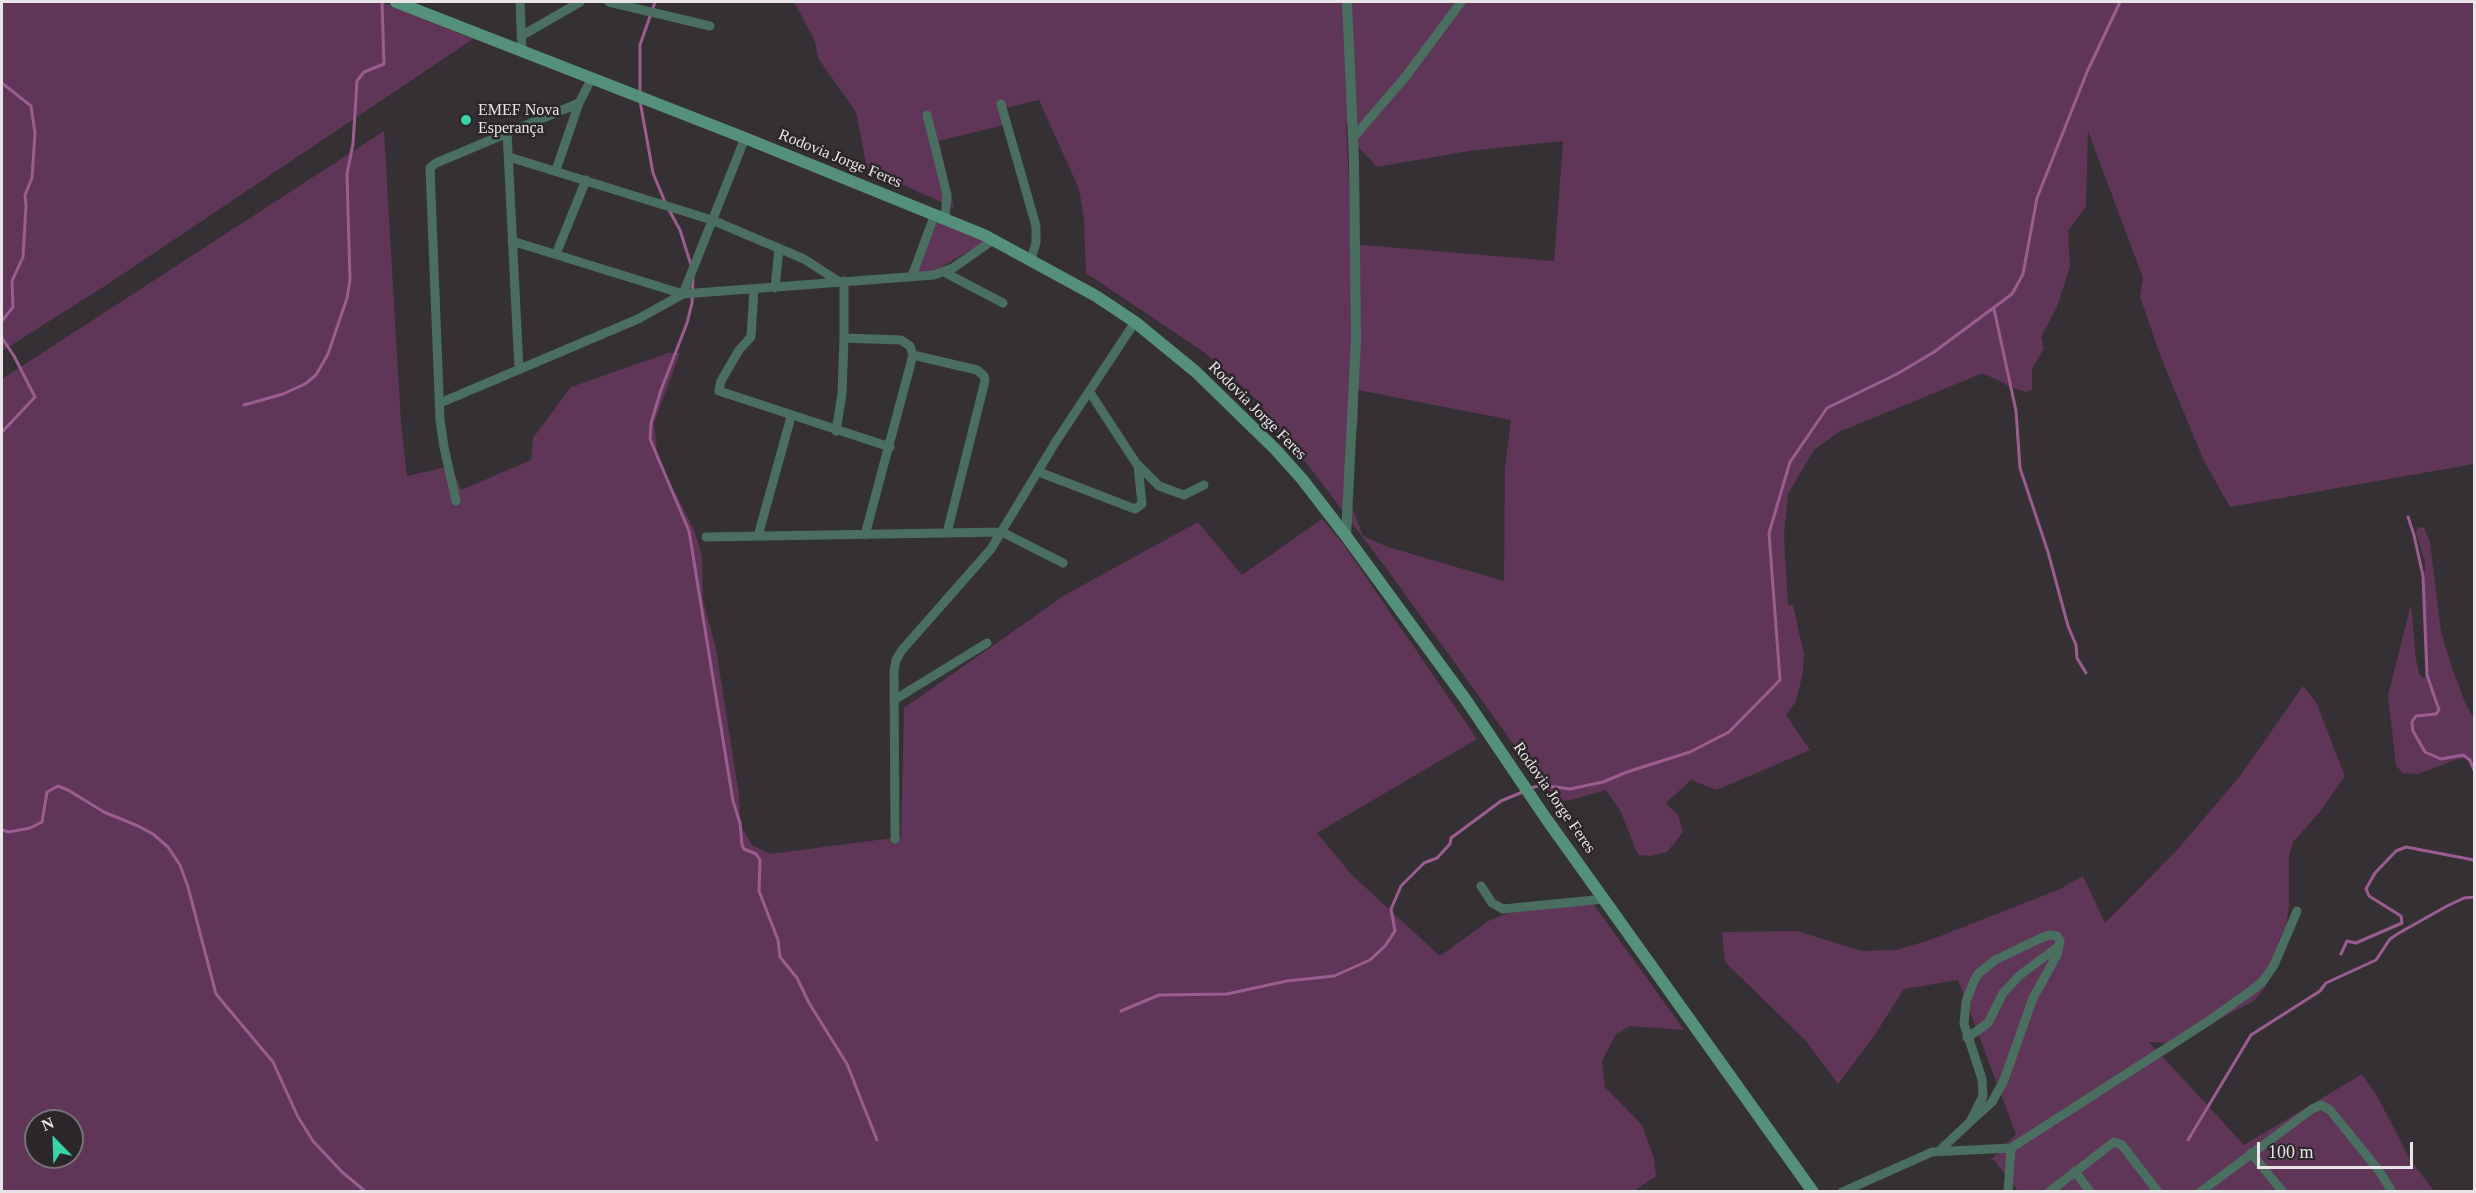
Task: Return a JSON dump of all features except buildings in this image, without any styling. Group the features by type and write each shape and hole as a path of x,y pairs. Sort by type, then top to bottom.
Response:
{"main road":[{"name":"Rodovia Jorge Feres","path":"396,2 745,138 940,216 993,240 1089,291 1135,322 1196,372 1256,430 1302,479 1346,536 1466,699 1545,817 1813,1191"}],"street":[{"path":"520,2 522,50"},
{"path":"521,36 580,2"},
{"path":"609,2 710,26"},
{"path":"1346,536 1356,340 1353,138 1347,2"},
{"path":"1353,138 1406,76 1461,2"},
{"path":"556,170 579,102 592,78"},
{"path":"456,501 444,447 440,403 429,172 436,162 579,102"},
{"path":"1001,104 1036,226 1036,243 1032,259"},
{"path":"912,276 940,216 947,195 927,114"},
{"path":"507,132 519,369"},
{"path":"440,403 638,319 683,294 745,138"},
{"path":"509,157 712,220 779,248 841,281"},
{"path":"556,254 586,180"},
{"path":"512,241 683,294 944,272 993,240"},
{"path":"775,288 779,248"},
{"path":"944,272 1003,303"},
{"path":"836,431 842,394 844,338 841,281"},
{"path":"754,289 752,337 739,350 721,381 719,392 890,447"},
{"path":"895,839 894,700 895,665 899,655 976,568 1002,532 1089,391 1135,322"},
{"path":"844,338 902,340 910,346 913,355 865,535"},
{"path":"913,355 977,370 985,378 947,533"},
{"path":"1089,391 1138,465 1150,479 1168,491 1184,495 1204,485"},
{"path":"758,537 792,417"},
{"path":"1039,472 1137,508 1142,504 1138,465"},
{"path":"706,537 1002,532 1063,563"},
{"path":"894,700 987,644"},
{"path":"1481,886 1492,903 1503,909 1605,899"},
{"path":"1842,1191 1918,1156 1939,1151 2011,1148 2207,1022 2255,988 2274,965 2297,911"},
{"path":"1939,1151 1992,1102 2004,1080 2027,1012 2054,963 2060,946 2057,936 2049,935 1995,960 1978,974 1966,1000 1964,1024 1984,1090 1980,1106 1970,1122"},
{"path":"1967,1038 1988,1023 2010,985 2032,964 2060,946"},
{"path":"2199,1191 2312,1108 2321,1105 2326,1106 2380,1172 2392,1191"},
{"path":"2049,1191 2116,1142 2122,1145 2158,1191"},
{"path":"2008,1191 2011,1148"},
{"path":"2251,1153 2283,1191"},
{"path":"2075,1172 2090,1191"}],"shaded area":[{"path":"2,2 381,2 473,39 105,286 2,351"},
{"path":"794,2 2474,2 2474,464 2230,507 2204,461 2162,360 2140,297 2143,278 2088,131 2086,206 2068,231 2070,267 2057,307 2041,337 2044,348 2032,369 2032,390 2026,392 2011,387 1983,373 1839,432 1814,450 1788,494 1784,535 1788,605 1793,605 1804,655 1803,672 1796,701 1786,715 1810,750 1717,790 1691,780 1666,803 1678,815 1683,832 1667,852 1651,856 1638,855 1621,812 1606,790 1571,800 1549,802 1538,787 1533,771 1389,572 1305,461 1272,426 1254,397 1204,352 1086,273 1084,219 1079,189 1039,100 1006,108 1004,125 939,141 954,208 867,168 856,112 818,58 815,41","holes":["1346,121 1354,142 1377,167 1469,151 1563,141 1554,261 1352,244","1358,390 1511,420 1505,467 1504,581 1388,547 1363,536 1349,499 1351,459 1358,420"]},
{"path":"384,131 401,424 407,476 451,466 461,490 531,460 533,438 571,387 668,353 680,353 654,423 658,459 694,530 702,556 703,600 716,649 739,795 740,825 752,845 770,854 901,837 904,708 1065,595 1198,522 1242,575 1322,519 1344,545 1477,739 1317,833 1352,875 1440,956 1490,920 1509,913 1592,902 1684,1030 1630,1026 1616,1034 1602,1061 1605,1087 1642,1125 1654,1159 1656,1176 1634,1191 2,1192 2,379"},
{"path":"938,220 987,240 935,271 917,272"},
{"path":"2418,527 2424,528 2430,542 2441,632 2453,671 2467,707 2474,718 2474,773 2466,758 2418,774 2403,773 2396,766 2388,695 2411,605 2416,660 2420,675 2423,678 2427,676 2423,609 2425,562 2416,533"},
{"path":"2303,686 2316,702 2345,776 2319,813 2293,842 2289,856 2289,905 2286,926 2279,940 2266,986 2255,1000 2174,1043 2149,1042 2244,1145 2362,1074 2376,1094 2411,1161 2434,1191 2018,1191 1994,1160 1991,1160 2016,1134 1958,980 1904,989 1874,1036 1838,1084 1806,1041 1725,962 1722,932 1797,931 1862,951 1896,950 1930,940 2060,889 2083,876 2105,923 2178,849 2240,776"}],"waterway":[{"path":"244,405 283,394 305,384 316,375 328,354 347,298 350,280 347,174 353,144 357,81 364,72 384,64 382,2"},
{"path":"640,95 640,45 655,2"},
{"path":"1531,788 1541,785 1570,789 1603,782 1690,752 1729,732 1780,680 1769,533 1790,462 1827,408 1897,374 1934,352 2012,294 2023,274 2037,198 2087,72 2120,2"},
{"path":"2,83 31,106 35,133 32,178 25,195 23,257 12,281 13,307 2,321"},
{"path":"640,101 653,173 665,202"},
{"path":"669,210 680,230 691,265"},
{"path":"693,278 692,303 687,323 661,390 651,423 650,439 689,531 742,845 744,849 756,854 760,860 759,891 778,940 780,957 797,978 809,1003 847,1064 877,1140"},
{"path":"1994,309 2016,411 2020,468 2048,552 2068,626 2076,645 2077,658 2086,673"},
{"path":"2,338 35,397 2,432"},
{"path":"2408,517 2423,576 2427,675 2439,710 2436,714 2416,716 2412,722 2413,731 2425,752 2441,759 2463,755 2470,760 2474,770"},
{"path":"2,830 9,832 30,828 42,822 47,792 58,786 104,812 153,834 168,847 180,865 188,887 216,994 273,1062 298,1117 313,1141 342,1172 366,1192"},
{"path":"1121,1011 1159,995 1227,994 1287,981 1334,976 1370,960 1385,946 1395,931 1391,909 1401,886 1424,863 1437,858 1450,844 1451,838 1501,801 1525,791"},
{"path":"2341,954 2347,941 2356,943 2402,923 2401,916 2369,896 2366,889 2375,873 2396,851 2406,847 2474,860"},
{"path":"2188,1140 2251,1035 2320,991 2326,983 2376,960 2390,939 2399,933 2447,906 2464,898 2474,897"}],"place":[{"name":"EMEF Nova Esperança","path":"466,120"}]}
